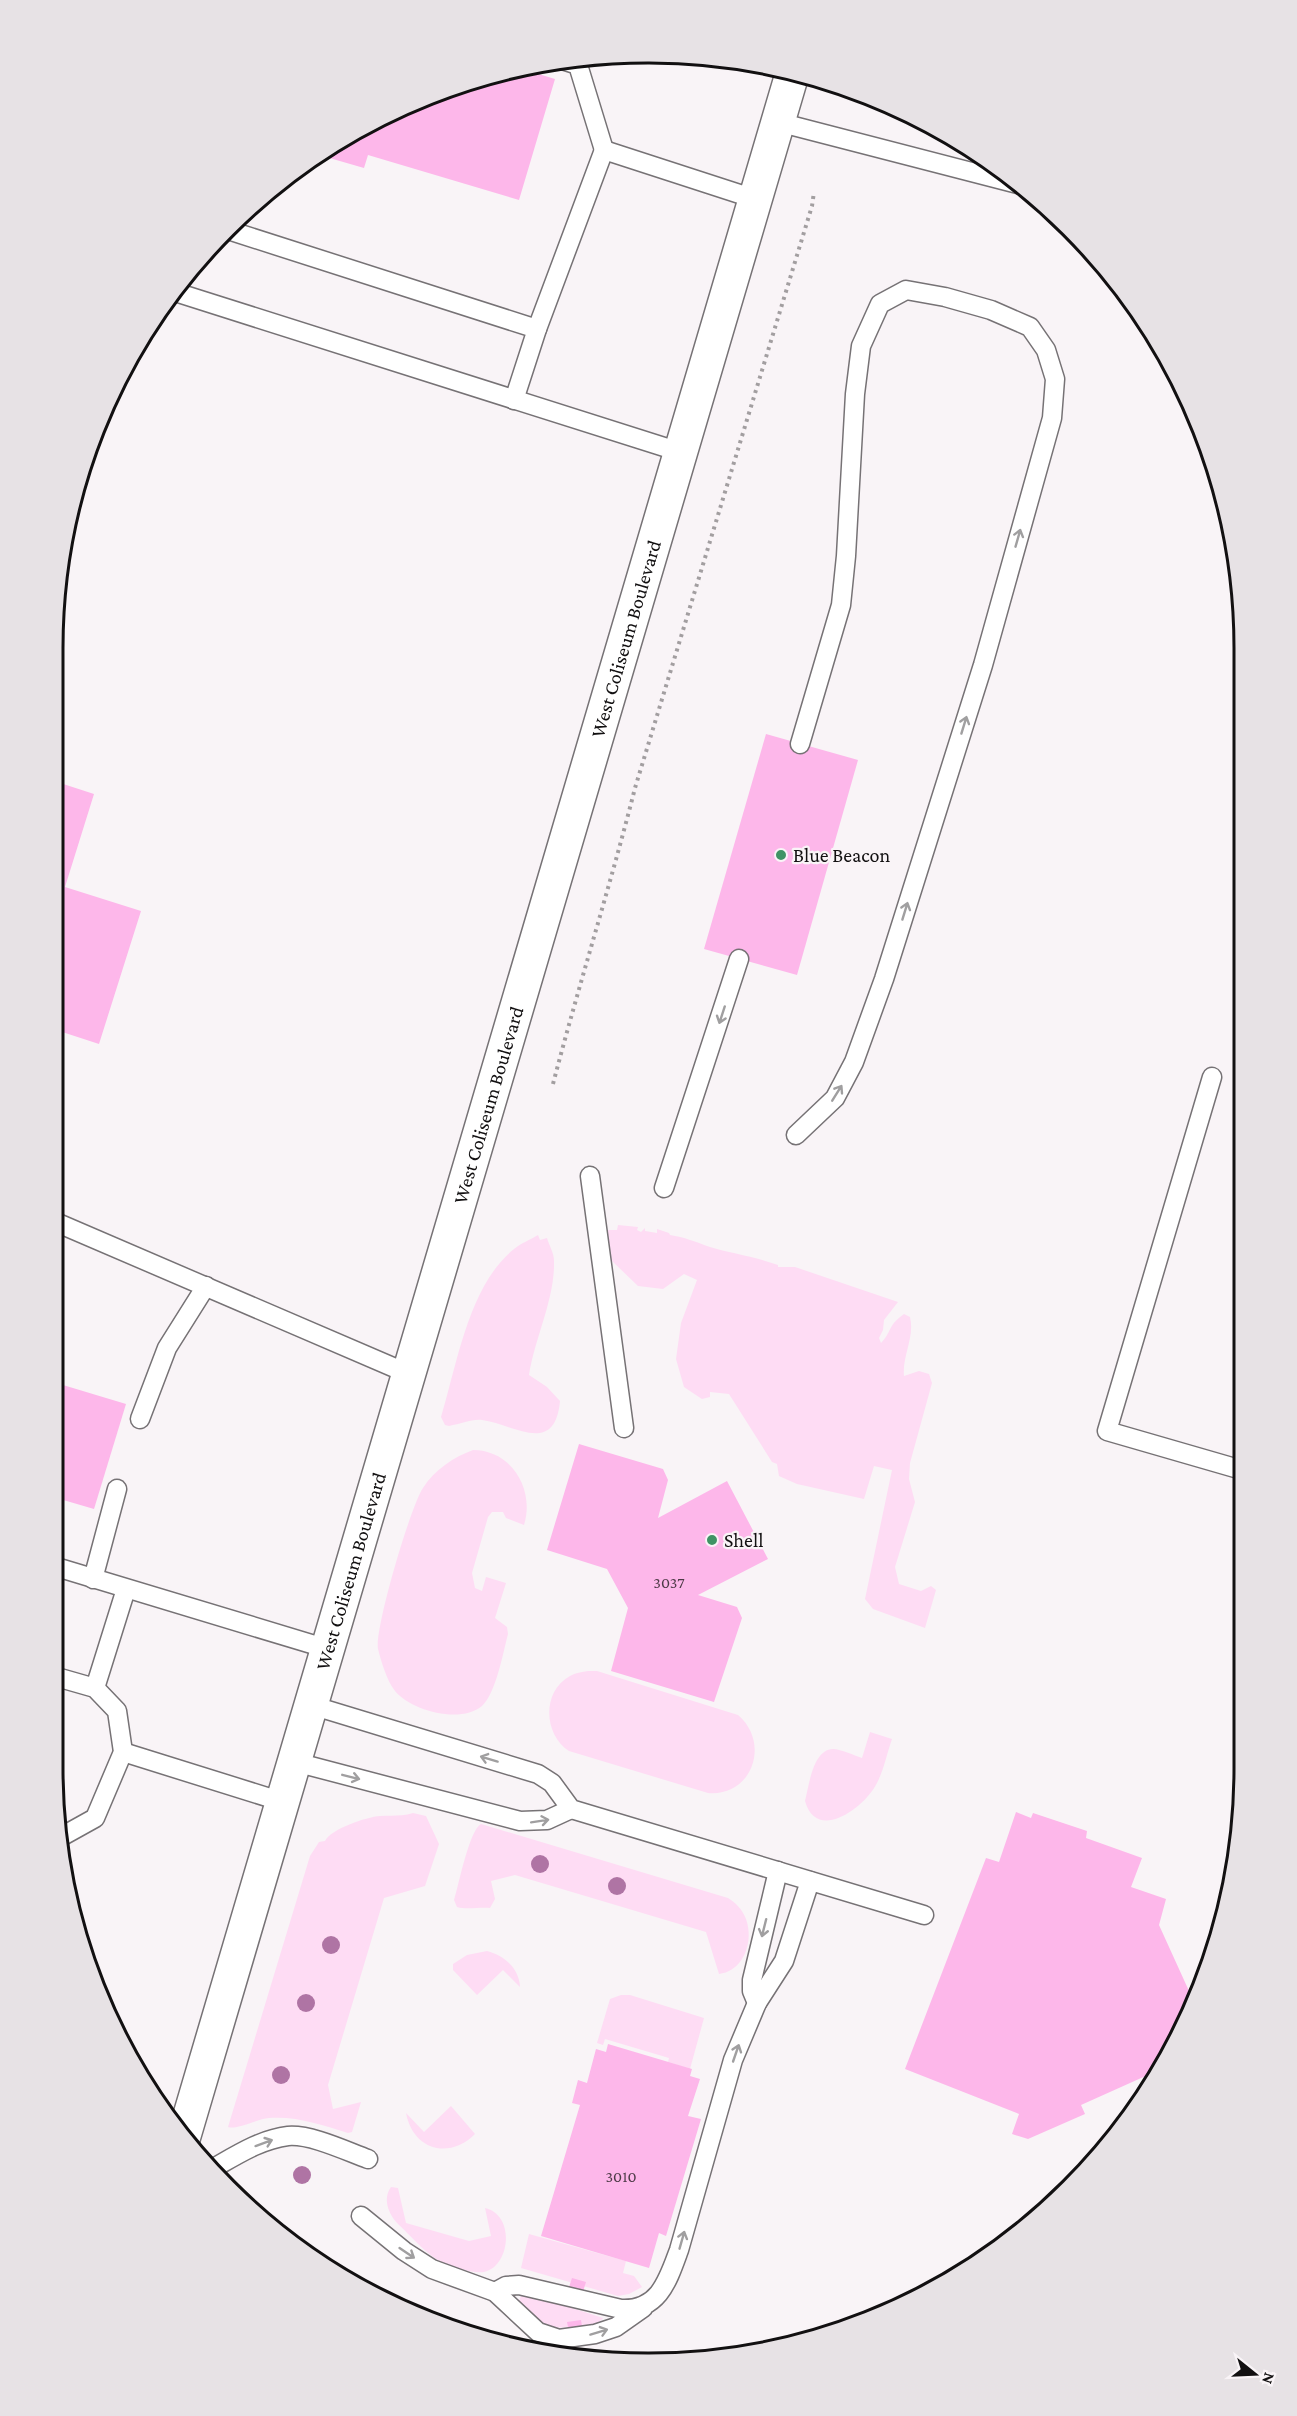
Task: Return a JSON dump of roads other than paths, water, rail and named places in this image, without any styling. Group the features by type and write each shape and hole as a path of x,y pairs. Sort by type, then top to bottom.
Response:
{"main road":[{"name":"West Coliseum Boulevard","path":"187,2127 790,81"}],"lane":[{"path":"514,400 537,329 604,150 579,67"},
{"path":"778,122 998,179"},
{"path":"604,150 755,199"},
{"path":"236,232 537,329"},
{"path":"796,1135 835,1098 854,1062 884,979 986,654 1052,418 1055,379 1046,350 1030,327 991,310 945,297 906,290 880,304 861,346 856,384 841,605 800,744"},
{"path":"182,294 680,452"},
{"path":"664,1188 739,959"},
{"path":"1212,1077 1107,1431 1234,1468"},
{"path":"590,1176 624,1428"},
{"path":"63,1225 409,1374"},
{"path":"140,1419 166,1348 206,1286"},
{"path":"93,1579 117,1489"},
{"path":"63,1569 328,1649"},
{"path":"95,1688 126,1589"},
{"path":"63,1679 95,1688 117,1710 123,1752 95,1818 67,1834"},
{"path":"311,1705 538,1773 552,1783 571,1809 924,1915"},
{"path":"123,1752 283,1802"},
{"path":"294,1762 520,1821 547,1820 571,1809"},
{"path":"758,2004 752,1991 752,1980 778,1871"},
{"path":"361,2216 404,2251 432,2269 495,2292 538,2332 559,2338 595,2334 616,2327 648,2304 659,2294 669,2278 733,2060 758,2004 784,1961 810,1881"},
{"path":"219,2166 267,2141 290,2136 317,2141 368,2159"},
{"path":"495,2292 506,2286 519,2285 621,2309 634,2310 648,2304"}],"place":[{"name":"Blue Beacon","path":"781,855"},
{"name":"Shell","path":"712,1540"}]}
